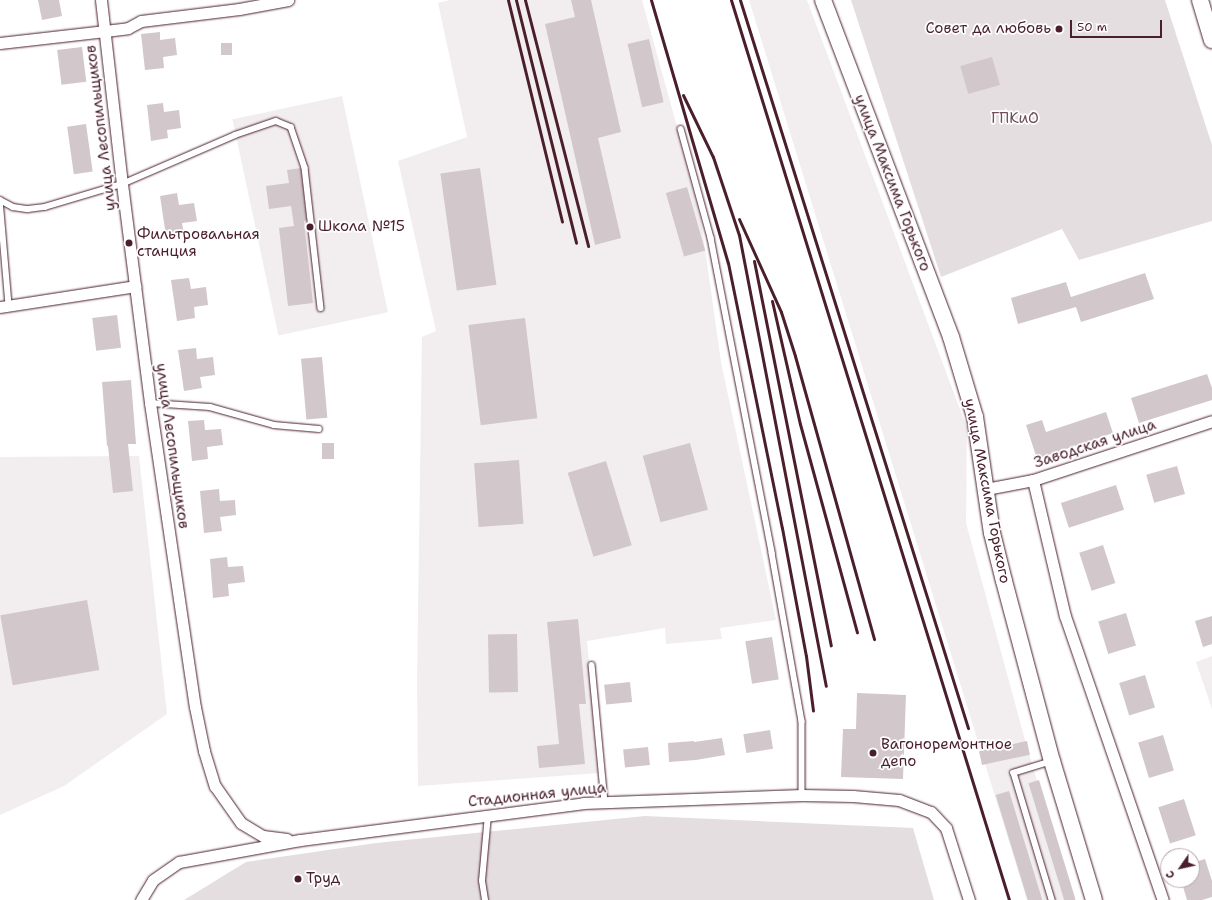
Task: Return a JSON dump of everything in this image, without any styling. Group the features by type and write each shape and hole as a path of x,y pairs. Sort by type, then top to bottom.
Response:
{"street":[{"name":"улица Лесопильщиков","path":"101,0 122,184 150,403 195,707 209,770 226,804 241,823 263,836 300,840"},
{"path":"0,43 128,28 141,21 240,9 288,0"},
{"name":"улица Максима Горького","path":"823,0 951,337 975,417 992,533 1052,761 1094,900"},
{"path":"1200,0 1212,40"},
{"path":"5,307 135,286"},
{"name":"Заводская улица","path":"986,489 1033,480 1212,421"},
{"path":"1033,480 1065,616 1163,900"},
{"name":"Стадионная улица","path":"141,900 153,880 179,862 300,840 583,803 802,795 853,796 899,800 931,812 946,828 968,900"}],"lane":[{"path":"0,200 13,207 28,209 45,207 122,184 242,132 276,121 291,127 305,168 321,308"},
{"path":"682,129 711,238 774,560 802,721 802,795"},
{"path":"0,200 5,307"},
{"path":"150,403 210,407 274,424 319,429"},
{"path":"592,665 606,803"},
{"path":"1052,761 1014,773 1052,900"},
{"path":"485,900 482,881 488,815"}],"shaded area":[{"path":"449,0 642,0 699,206 721,362 776,620 720,628 722,639 666,644 665,628 587,641 600,773 418,786 417,681 422,337 436,331 398,161 467,137 438,3"},
{"path":"749,0 807,0 967,428 966,523 1025,740 1072,900 1027,900"},
{"name":"Школа №15","path":"342,96 388,312 278,335 232,119"},
{"path":"139,456 167,714 64,786 0,815 0,457"},
{"path":"1212,656 1212,709 1196,662"}],"green space":[{"name":"ГПКиО","path":"851,0 1165,0 1212,145 1212,221 1079,260 1062,229 941,277"},
{"path":"645,816 913,828 934,900 184,900 246,862 376,843"}],"building":[{"path":"38,0 59,0 62,16 42,20"},
{"path":"571,0 591,0 621,132 598,138 621,238 595,245 545,24 575,17"},
{"path":"160,32 160,40 175,38 177,55 163,57 164,68 145,70 141,34"},
{"path":"649,39 664,102 642,107 628,44"},
{"path":"221,43 232,43 232,55 221,55"},
{"path":"82,47 86,82 61,85 57,50"},
{"path":"992,57 1000,85 968,94 960,66"},
{"path":"163,103 164,112 179,110 181,128 167,130 168,138 151,141 147,105"},
{"path":"86,124 93,172 74,174 67,127"},
{"path":"301,168 307,220 304,221 313,303 288,306 279,228 294,226 291,206 269,209 266,186 289,183 287,170"},
{"path":"480,168 496,285 457,290 440,174"},
{"path":"687,187 705,250 684,257 666,193"},
{"path":"177,193 179,205 194,203 197,221 182,223 184,234 166,236 160,196"},
{"path":"1145,273 1154,299 1081,322 1076,307 1018,324 1011,298 1066,282 1071,297"},
{"path":"189,278 191,289 206,287 208,305 194,307 195,318 177,321 171,280"},
{"path":"117,315 121,348 96,351 92,318"},
{"path":"525,318 537,418 481,425 468,325"},
{"path":"196,348 197,359 213,357 215,375 200,377 202,388 184,391 178,350"},
{"path":"322,357 327,418 306,420 301,359"},
{"path":"1207,374 1212,388 1212,400 1139,423 1131,398"},
{"path":"131,380 136,444 128,444 133,491 113,493 107,446 102,382"},
{"path":"1106,412 1113,433 1037,459 1026,425 1042,420 1046,432"},
{"path":"204,420 205,430 221,429 223,445 207,447 208,459 192,461 188,421"},
{"path":"322,443 334,443 334,459 322,459"},
{"path":"690,443 708,510 661,522 643,456"},
{"path":"519,460 523,524 479,527 474,463"},
{"path":"606,461 632,545 593,557 568,473"},
{"path":"1177,466 1185,494 1154,503 1146,475"},
{"path":"1116,485 1124,510 1069,528 1061,503"},
{"path":"219,489 220,501 235,500 236,515 220,517 222,531 204,533 200,491"},
{"path":"1103,545 1115,583 1092,591 1079,553"},
{"path":"227,557 228,567 243,566 245,582 228,584 229,596 213,598 210,559"},
{"path":"87,600 99,670 13,685 0,615"},
{"path":"1126,613 1136,646 1108,654 1098,621"},
{"path":"1212,616 1212,644 1203,647 1195,621"},
{"path":"578,619 586,704 579,704 585,764 539,768 537,746 559,744 547,622"},
{"path":"517,634 518,692 489,692 488,635"},
{"path":"772,637 779,679 752,684 745,641"},
{"path":"1145,675 1155,708 1129,715 1119,683"},
{"path":"630,682 632,702 606,705 604,685"},
{"name":"Вагоноремонтное депо","path":"857,693 906,695 903,779 841,777 843,729 856,729"},
{"path":"770,730 773,749 746,753 743,734"},
{"path":"1163,735 1174,770 1149,778 1138,743"},
{"path":"722,738 725,755 696,760 669,762 668,743 694,742"},
{"path":"1027,741 1030,755 982,765 979,751"},
{"path":"648,747 650,765 625,768 623,750"},
{"path":"1039,780 1076,900 1064,900 1028,783"},
{"path":"1009,791 1042,900 1028,900 996,795"},
{"path":"1184,799 1196,835 1170,843 1158,807"},
{"path":"1205,859 1212,881 1212,897 1202,900 1187,900 1183,888 1200,888 1200,861"}],"railway":[{"path":"508,0 562,221"},
{"path":"516,0 576,243"},
{"path":"525,0 588,246"},
{"path":"651,0 728,263 782,528 806,656 813,711"},
{"path":"731,0 1009,900"},
{"path":"740,0 968,728"},
{"path":"683,95 713,157 739,235 826,686"},
{"path":"739,219 781,312 795,356 874,639"},
{"path":"754,261 831,645"},
{"path":"772,301 800,424 857,632"}],"place":[{"name":"Совет да любовь","path":"1059,29"},
{"name":"Школа №15","path":"310,227"},
{"name":"Фильтровальная станция","path":"129,243"},
{"name":"Вагоноремонтное депо","path":"873,753"},
{"name":"Труд","path":"298,879"}]}
